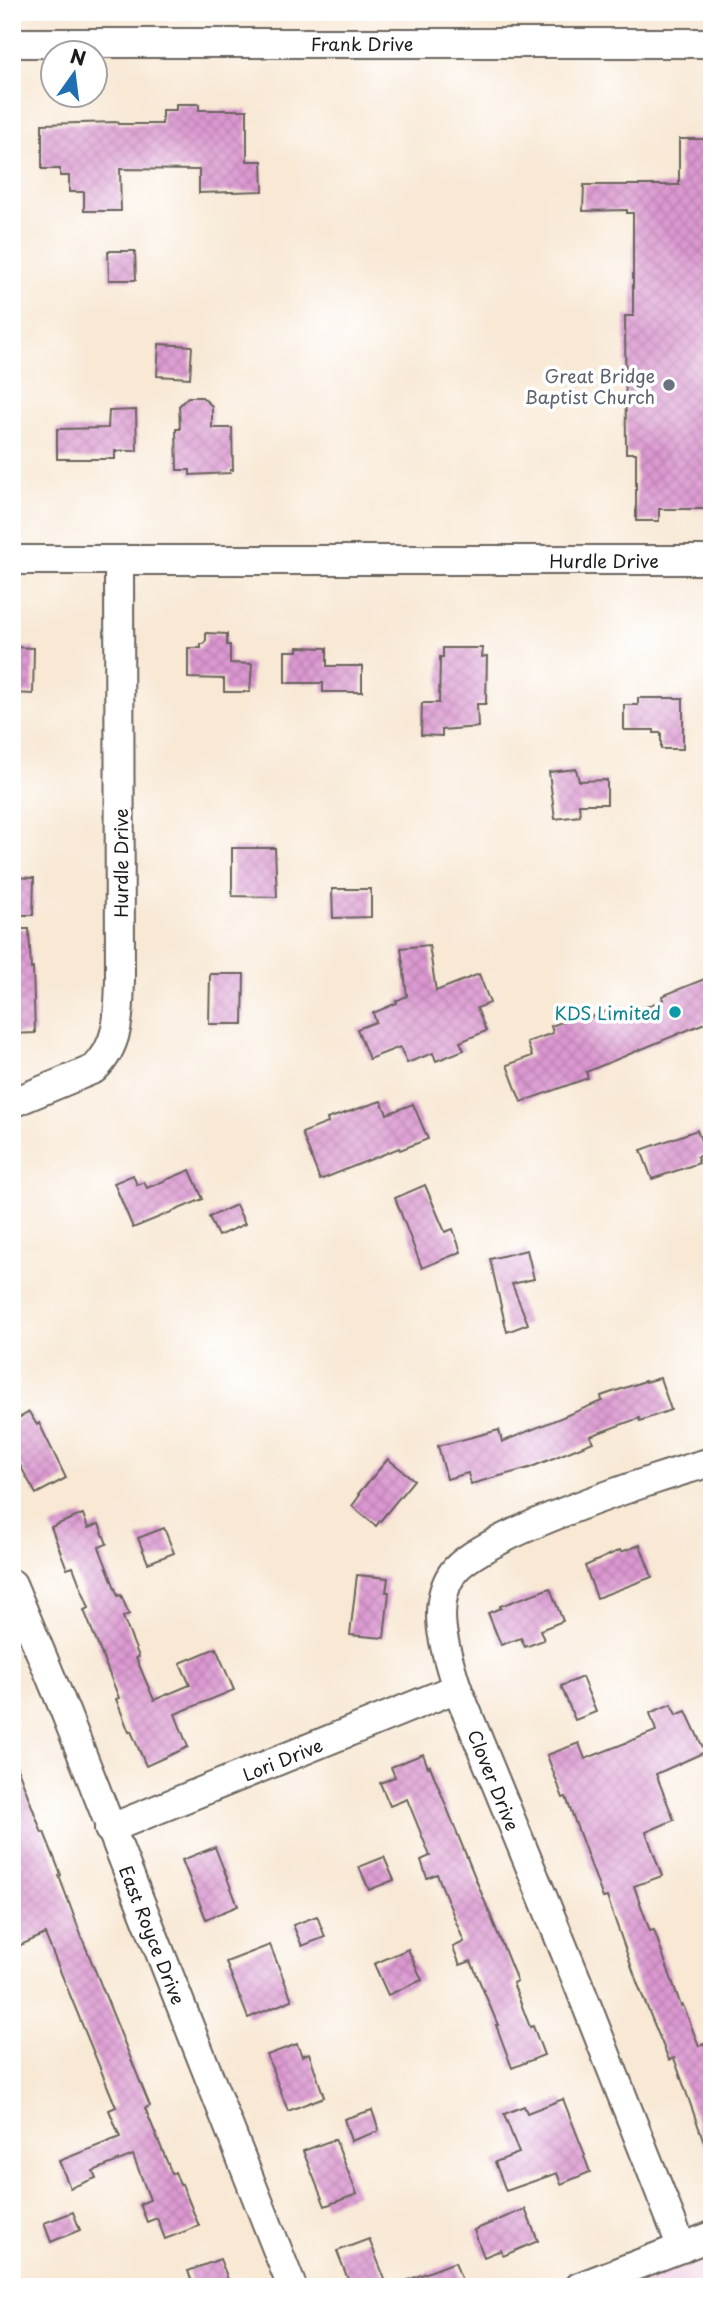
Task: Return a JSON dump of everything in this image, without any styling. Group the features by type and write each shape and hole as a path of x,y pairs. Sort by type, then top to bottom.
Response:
{"street":[{"name":"Frank Drive","path":"12,43 712,43"},
{"name":"Hurdle Drive","path":"12,560 712,561"},
{"name":"Hurdle Drive","path":"12,1103 94,1069 103,1061 116,1034 120,979 119,560"},
{"name":"Clover Drive","path":"682,2248 577,1981 457,1688 445,1651 442,1606 452,1573 474,1553 494,1542 594,1501 678,1471 712,1462"},
{"name":"East Royce Drive","path":"12,1584 292,2287"},
{"name":"Lori Drive","path":"110,1829 457,1688"},
{"path":"579,2287 712,2236"}],"shaded area":[{"path":"712,2236 712,2287 579,2287"}],"building":[{"path":"176,104 199,104 199,110 247,110 247,161 262,161 263,191 199,193 199,170 120,169 121,211 84,211 84,192 69,192 69,176 60,176 60,169 42,169 42,124 162,124 162,110 176,110"},
{"name":"Great Bridge Baptist Church","path":"679,139 712,139 712,509 659,509 659,521 636,521 636,453 626,453 625,316 633,316 633,213 627,213 627,210 583,211 584,185 679,185"},
{"path":"108,251 135,251 136,280 109,280"},
{"path":"159,344 192,346 190,378 157,376"},
{"path":"188,397 202,397 212,406 212,428 232,428 233,470 230,470 230,473 190,475 190,470 177,470 176,429 180,429 179,406"},
{"path":"136,410 137,451 115,451 115,459 57,459 57,429 108,428 109,411"},
{"path":"206,633 227,634 230,663 252,664 250,692 224,692 224,679 188,678 188,648 201,648 201,644 206,640"},
{"path":"12,647 34,648 33,694 12,693"},
{"path":"298,647 327,648 327,666 362,666 362,692 323,692 323,683 285,683 285,651 298,651"},
{"path":"443,648 483,648 482,657 487,656 486,704 477,704 478,727 442,730 442,736 421,735 422,703 439,703 440,657 443,657"},
{"path":"638,698 683,698 683,749 661,749 661,733 654,733 654,730 624,730 624,705 638,705"},
{"path":"576,769 579,781 607,780 607,804 579,804 580,816 555,819 549,772"},
{"path":"232,848 275,848 277,897 232,896"},
{"path":"12,877 34,878 33,915 12,915"},
{"path":"332,889 371,889 371,917 333,918"},
{"path":"12,929 29,929 35,1033 12,1034"},
{"path":"429,945 436,991 479,974 490,1003 477,1008 486,1031 460,1042 464,1050 436,1061 433,1053 407,1063 400,1047 369,1059 357,1029 376,1022 373,1013 407,996 401,948"},
{"path":"210,974 244,974 243,1024 209,1024"},
{"path":"712,976 712,1020 586,1072 588,1078 521,1102 507,1065 532,1056 527,1042 553,1033 551,1026 578,1016 580,1021 607,1011 611,1021"},
{"path":"381,1101 387,1114 413,1104 428,1139 320,1180 302,1133 328,1123 327,1119"},
{"path":"697,1130 706,1154 697,1157 699,1163 652,1179 641,1150"},
{"path":"190,1170 203,1199 133,1228 114,1183 133,1175 137,1185 144,1182 147,1188"},
{"path":"425,1185 445,1232 453,1229 461,1252 422,1268 395,1198"},
{"path":"236,1205 245,1224 218,1236 209,1217"},
{"path":"527,1250 534,1279 512,1284 528,1324 507,1332 490,1259"},
{"path":"660,1378 671,1410 640,1421 639,1418 590,1436 593,1442 529,1468 471,1484 468,1473 447,1479 438,1446 499,1430 502,1442 602,1401 601,1396"},
{"path":"29,1412 37,1425 39,1423 66,1478 36,1494 12,1451 12,1422"},
{"path":"388,1459 414,1480 376,1526 352,1506 360,1495 358,1494"},
{"path":"83,1514 88,1528 99,1524 107,1544 99,1547 118,1596 121,1595 129,1614 123,1617 139,1657 136,1658 154,1700 190,1685 180,1663 216,1648 234,1690 175,1714 188,1747 146,1766 116,1699 119,1698 84,1610 89,1608 73,1567 67,1569 51,1527"},
{"path":"164,1528 174,1553 148,1563 138,1538"},
{"path":"640,1545 652,1577 597,1598 585,1566 620,1550 621,1552"},
{"path":"357,1575 388,1578 384,1638 350,1635"},
{"path":"550,1588 563,1621 540,1630 544,1640 525,1647 521,1638 501,1645 488,1613"},
{"path":"582,1677 596,1712 575,1720 561,1686"},
{"path":"671,1704 676,1715 686,1711 705,1752 656,1774 674,1820 646,1832 662,1876 634,1886 650,1931 654,1930 681,2006 683,2005 699,2046 704,2044 712,2063 710,2159 674,2058 669,2060 638,1985 607,1897 603,1898 566,1797 563,1798 547,1755 579,1743 585,1759 656,1731 650,1713"},
{"path":"423,1754 517,1981 513,1983 544,2055 512,2068 498,2025 471,1961 460,1965 453,1947 464,1942 437,1874 427,1878 421,1860 430,1856 407,1799 390,1806 380,1783 395,1777 391,1767"},
{"path":"14,1759 150,2106 145,2108 172,2174 175,2172 180,2185 182,2184 199,2226 165,2239 157,2218 147,2222 140,2204 150,2200 133,2155 93,2171 96,2178 70,2188 59,2161 120,2137 109,2110 116,2107 45,1934 12,1949"},
{"path":"215,1847 238,1906 206,1919 182,1860"},
{"path":"384,1857 394,1880 369,1890 359,1867"},
{"path":"317,1916 325,1937 302,1946 293,1925"},
{"path":"270,1945 292,2000 248,2018 226,1962"},
{"path":"408,1949 422,1980 388,1995 374,1964"},
{"path":"297,2044 302,2056 309,2053 324,2097 288,2111 267,2055"},
{"path":"563,2099 590,2172 561,2184 557,2173 506,2191 495,2162 519,2153 504,2114 524,2106 527,2113"},
{"path":"372,2110 379,2131 351,2141 344,2119"},
{"path":"335,2139 357,2194 325,2206 303,2151"},
{"path":"525,2209 538,2241 503,2256 501,2250 484,2257 474,2230"},
{"path":"73,2212 80,2230 51,2242 44,2223"},
{"path":"369,2239 388,2287 351,2287 337,2251"},
{"path":"220,2259 231,2287 194,2287 188,2271"},
{"path":"455,2262 464,2287 395,2287 395,2285"}],"place":[{"name":"Great Bridge Baptist Church","path":"669,385"},
{"name":"KDS Limited","path":"675,1012"}]}
